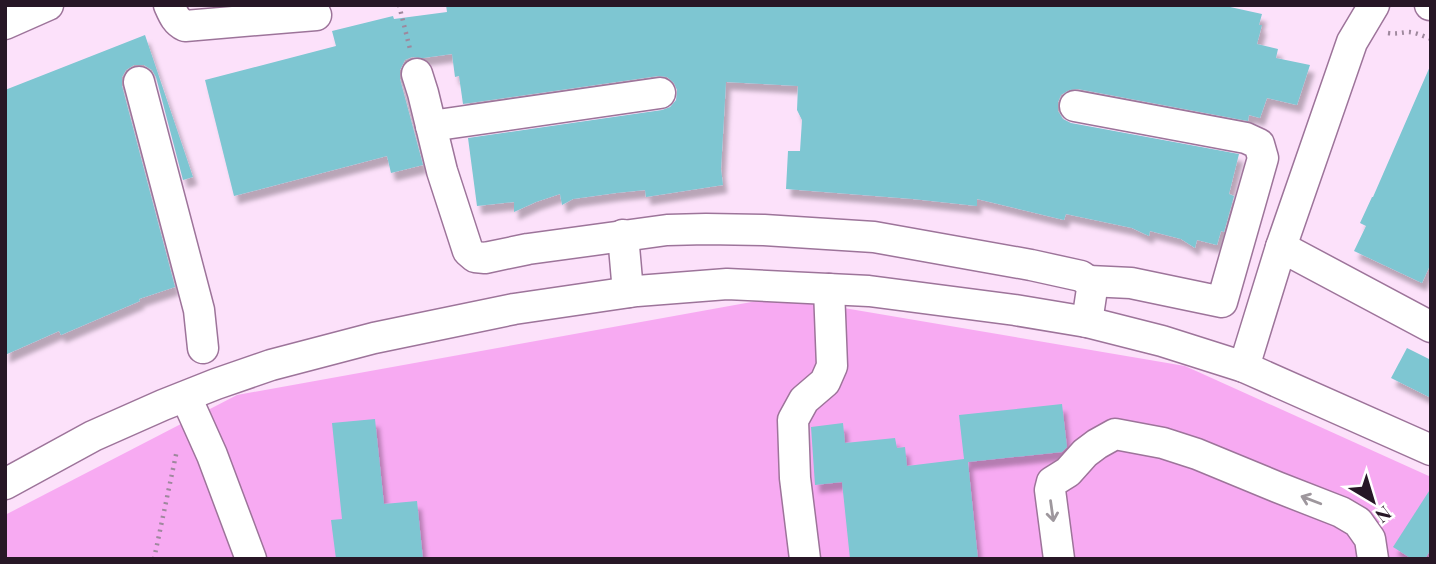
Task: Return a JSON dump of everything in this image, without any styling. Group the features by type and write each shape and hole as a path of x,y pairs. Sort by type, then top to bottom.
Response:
{"street":[{"path":"5,24 48,5"},
{"path":"169,5 176,19 185,26 316,15"},
{"path":"1244,367 1281,247 1359,19"},
{"path":"417,74 442,171 468,251 474,257 485,258 528,248 667,230 764,230 874,237 1081,276 1088,281 1092,289 1087,322"},
{"path":"139,82 199,310 203,348"},
{"path":"431,126 660,93"},
{"path":"1075,106 1246,138 1259,144 1263,158 1222,302 1131,283 1088,281"},
{"path":"623,235 628,292"},
{"path":"1281,247 1431,327"},
{"path":"5,484 93,436 216,384 271,365 374,338 514,309 628,292 727,284 869,291 1087,322 1162,341 1244,367 1431,450"},
{"path":"805,559 795,478 793,420 804,400 825,382 832,366 829,289"},
{"path":"174,401 212,455 251,559"},
{"path":"1059,559 1050,490 1052,482 1068,472 1085,453 1115,434 1163,443 1197,454 1341,512 1358,522 1370,539 1373,559"}],"path":[{"path":"399,5 417,74"},
{"path":"1359,19 1391,34 1415,33 1431,39"},
{"path":"154,559 179,440 174,401"}],"shaded area":[{"path":"779,297 1185,366 1431,477 1431,559 5,559 5,515 237,395"}],"building":[{"path":"446,5 1221,5 1262,14 1257,44 1278,49 1276,58 1310,65 1297,105 1267,98 1260,118 1249,115 1248,121 1078,89 1061,95 1058,111 1063,119 1071,123 1239,154 1229,194 1234,196 1224,232 1221,231 1217,245 1197,240 1195,248 1181,239 1150,231 1149,236 1132,228 1066,214 1064,220 977,199 977,206 786,189 788,151 800,151 802,120 797,110 798,86 726,82 721,169 723,185 646,197 645,190 616,193 573,199 562,205 560,194 514,212 514,202 477,206 468,138 662,110 670,107 676,100 677,90 667,77 658,76 463,104 459,76 455,77 452,54 412,57 405,60 400,70 400,79 423,165 391,173 387,156 234,196 205,80 336,46 332,31 393,16 394,19 447,12"},
{"path":"145,35 193,177 183,180 156,77 152,70 144,65 134,65 126,70 122,77 122,86 175,287 139,299 140,301 61,335 59,331 5,355 5,90"},
{"path":"1431,64 1431,263 1422,283 1354,251 1366,226 1360,223"},
{"path":"1407,348 1431,360 1431,398 1391,378"},
{"path":"1062,404 1067,447 1062,452 968,462 978,559 850,559 842,482 815,485 811,427 843,423 845,443 895,438 897,448 905,447 907,466 964,459 959,415"},
{"path":"375,419 384,504 417,501 423,559 336,559 331,520 342,519 332,423"},
{"path":"1431,488 1431,549 1425,559 1412,559 1393,547"}]}
